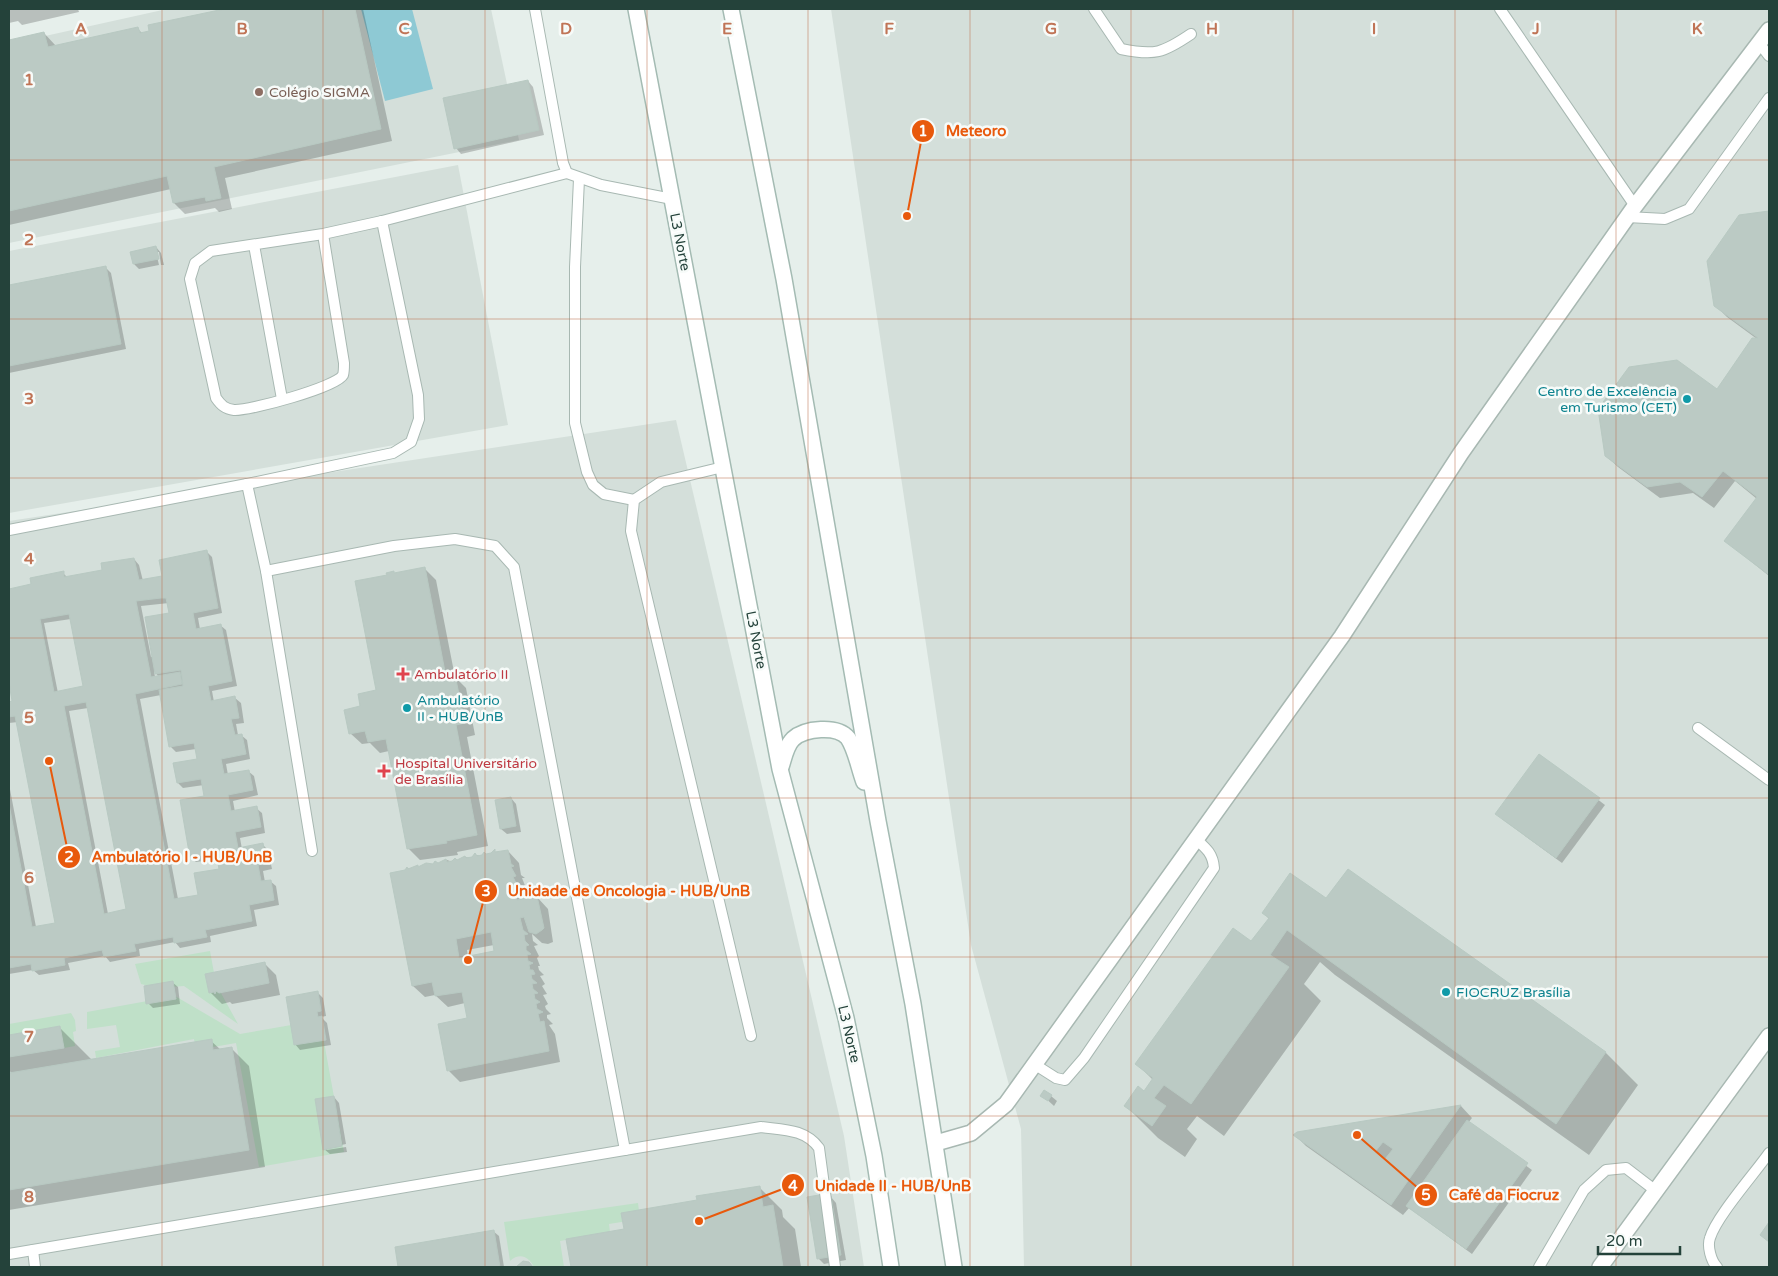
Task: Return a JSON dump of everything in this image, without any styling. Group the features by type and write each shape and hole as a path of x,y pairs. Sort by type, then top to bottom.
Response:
{"main road":[{"name":"L3 Norte","path":"636,9 780,769 846,1018 874,1156 891,1267"},
{"path":"731,9 784,280 878,821 913,1004 954,1267"},
{"path":"936,1143 971,1133 1006,1104 1342,636 1461,453 1631,212 1769,30"},
{"path":"780,769 788,746 794,738 816,730 839,732 849,740 878,821"},
{"path":"1600,1267 1769,1036"}],"lane":[{"path":"535,9 563,163 568,173 578,179 672,199"},
{"path":"1094,9 1121,49 1143,53 1167,50 1191,34"},
{"path":"1500,9 1631,212 1665,219 1689,208 1769,98"},
{"path":"1759,43 1769,56"},
{"path":"323,234 344,363 343,375 336,381 315,390 282,399 236,410 222,407 216,398 190,279 195,263 211,251 323,234 382,221 568,173"},
{"path":"578,179 574,267 576,423 587,472 593,484 604,494 634,500 661,482 723,467"},
{"path":"9,530 247,484 393,453 411,442 418,419 418,395 382,221"},
{"path":"254,245 282,399"},
{"path":"247,484 266,571 312,851"},
{"path":"634,500 631,531 750,1036"},
{"path":"266,571 394,546 455,539 495,546 514,567 625,1150"},
{"path":"1698,728 1769,780"},
{"path":"1034,1064 1056,1078 1065,1080 1084,1058 1214,868 1214,859 1209,851 1197,840"},
{"path":"9,1254 761,1127 801,1132 813,1140 819,1148 835,1267"},
{"path":"1717,1267 1710,1251 1710,1238 1725,1213 1769,1153"},
{"path":"1539,1267 1584,1190 1606,1170 1626,1168 1656,1191"},
{"path":"33,1250 35,1267"}],"shaded area":[{"name":"Colégio SIGMA","path":"167,9 491,9 519,140 9,243 9,44"},
{"path":"831,9 1769,9 1769,1267 1024,1267 1021,1129 971,945"},
{"path":"458,165 508,425 9,513 9,251"},
{"name":"Hospital Universitário de Brasília","path":"676,420 844,1136 864,1267 9,1267 9,521"}],"green space":[{"path":"210,951 216,984 238,1024 184,986 157,988 141,984 135,964"},
{"path":"175,996 240,1034 320,1020 344,1152 259,1167 236,1043 196,1050 194,1039 96,1058 95,1051 120,1047 116,1025 87,1029 87,1012"},
{"path":"71,1013 75,1020 76,1031 73,1032 75,1046 64,1048 60,1026 9,1035 9,1024"},
{"path":"638,1203 640,1219 609,1224 610,1232 560,1241 564,1267 534,1267 527,1258 521,1256 510,1261 504,1222"}],"water":[{"path":"361,9 412,9 433,89 385,101"}],"building":[{"name":"Colégio SIGMA","path":"224,9 355,9 381,129 214,167 221,198 206,201 205,197 173,203 167,176 9,211 9,40 44,32 48,47 138,27 140,33 149,31 148,25"},
{"path":"528,80 539,130 454,149 443,98"},
{"name":"Centro de Excelência em Turismo (CET)","path":"1769,211 1769,575 1724,541 1757,497 1723,471 1702,497 1680,482 1647,487 1605,456 1598,409 1629,367 1677,360 1717,389 1752,338 1758,338 1714,306 1707,261 1739,215"},
{"path":"156,246 159,259 133,264 130,252"},
{"path":"106,266 121,344 9,366 9,285"},
{"path":"207,550 218,608 193,613 196,629 221,624 232,681 208,686 211,701 235,696 239,718 231,719 235,735 242,734 246,754 221,759 224,774 249,770 253,790 228,795 231,811 257,806 261,827 235,832 238,848 263,843 267,863 258,865 261,881 271,880 274,900 249,905 252,921 205,930 207,937 174,943 173,937 134,944 136,951 104,957 102,950 64,958 65,965 32,971 31,964 9,968 9,804 32,927 55,923 15,716 9,717 9,702 12,701 9,683 9,589 31,584 30,578 64,571 64,577 102,570 101,563 134,558 139,580 162,576 159,560","holes":["166,598 169,613 145,617 155,674 181,670 183,686 159,690 169,747 194,743 197,759 173,763 177,783 201,779 204,796 180,800 190,858 216,853 219,869 194,873 198,895 174,899 135,694 182,684 180,672 151,677 136,601","69,614 83,686 54,692 40,619","86,702 126,909 104,914 64,706"]},
{"name":"Ambulatório II - HUB/UnB","path":"425,567 446,677 455,675 465,723 456,725 477,835 446,841 447,843 407,849 386,739 368,742 365,731 349,734 344,710 360,706 358,694 376,690 355,581 387,575 386,573 394,571 394,573"},
{"path":"1539,754 1600,798 1556,858 1495,814"},
{"path":"511,797 516,826 500,829 495,800"},
{"path":"495,849 495,852 508,850 511,864 514,866 511,867 516,876 513,877 517,885 515,887 516,892 519,896 516,896 517,900 537,896 544,928 536,934 529,932 524,917 520,918 523,930 528,934 524,935 525,941 529,945 526,946 526,950 531,954 527,955 528,961 533,963 529,965 530,970 533,970 535,974 531,975 532,979 537,983 532,984 533,989 538,993 534,994 535,999 540,1002 536,1004 537,1009 543,1012 538,1014 540,1022 544,1021 549,1051 447,1071 438,1024 467,1018 462,992 435,996 432,982 412,986 390,873 405,870 407,867 408,869 418,865 418,867 426,863 433,864 435,861 438,863 446,859 447,862 465,856 466,858 472,857 475,853 477,856 482,855 484,852 486,854 491,853","holes":["491,932 494,951 459,958 456,939"]},
{"name":"FIOCRUZ Brasília","path":"1348,869 1606,1052 1556,1124 1287,930 1270,955 1289,967 1191,1104 1164,1085 1154,1098 1166,1106 1152,1126 1124,1106 1138,1086 1144,1091 1153,1078 1135,1064 1233,928 1251,941 1269,918 1262,913 1290,873 1326,898"},
{"path":"265,962 269,983 219,993 216,991 215,994 214,992 209,993 205,974"},
{"path":"173,981 176,999 146,1004 144,986"},
{"path":"318,991 321,1011 317,1012 318,1017 322,1016 326,1040 294,1045 286,997"},
{"path":"60,1026 64,1048 9,1057 9,1035"},
{"path":"212,1039 213,1050 232,1047 249,1150 9,1190 9,1073"},
{"path":"1044,1090 1052,1095 1048,1101 1040,1096"},
{"path":"334,1096 342,1146 323,1150 315,1099"},
{"path":"1461,1105 1391,1205 1293,1135 1297,1132","holes":["1383,1142 1393,1149 1385,1159 1375,1152"]},
{"path":"1467,1120 1528,1163 1466,1249 1406,1206"},
{"path":"760,1186 763,1207 773,1205 783,1267 571,1267 566,1239 624,1229 621,1213 697,1200 696,1196"},
{"path":"825,1194 825,1197 831,1196 841,1255 817,1259 807,1197"},
{"path":"1769,1222 1769,1242 1760,1235"},
{"path":"494,1230 500,1267 398,1267 395,1247"},
{"path":"523,1261 529,1262 533,1267 516,1267"}],"place":[{"name":"Colégio SIGMA","path":"259,92"},
{"name":"Meteoro","path":"907,216"},
{"name":"Centro de Excelência em Turismo (CET)","path":"1687,399"},
{"name":"Ambulatório II","path":"403,674"},
{"name":"Ambulatório II - HUB/UnB","path":"407,708"},
{"name":"Ambulatório I - HUB/UnB","path":"49,761"},
{"name":"Hospital Universitário de Brasília","path":"384,771"},
{"name":"Unidade de Oncologia - HUB/UnB","path":"468,960"},
{"name":"FIOCRUZ Brasília","path":"1446,992"},
{"name":"Café da Fiocruz","path":"1357,1135"},
{"name":"Unidade II - HUB/UnB","path":"699,1221"}]}
